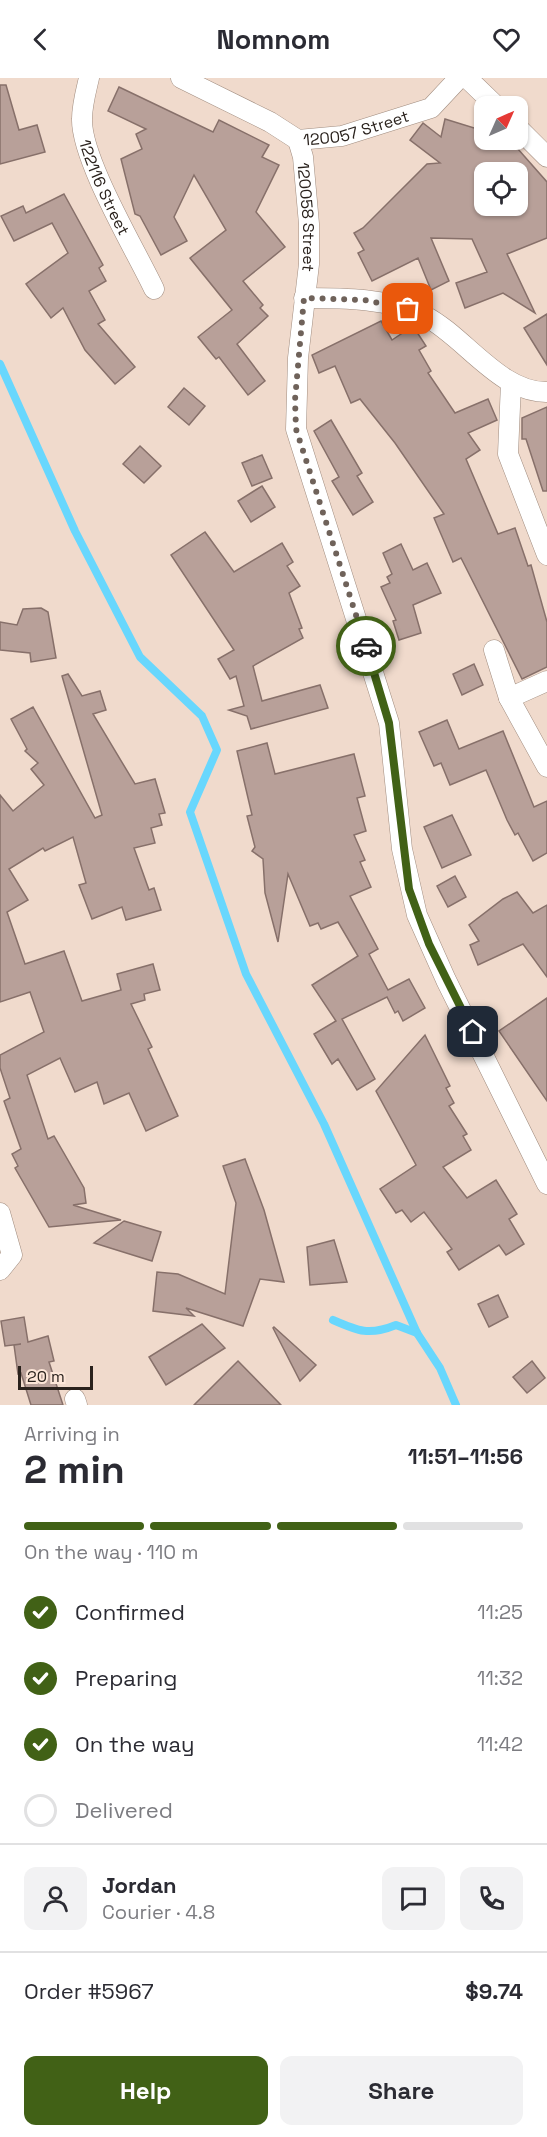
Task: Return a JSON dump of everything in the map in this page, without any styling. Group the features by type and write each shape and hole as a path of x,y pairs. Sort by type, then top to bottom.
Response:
{"street":[{"name":"122116 Street","path":"89,78 81,120 85,142 99,178 154,289"},
{"name":"120057 Street","path":"181,78 270,122 298,140 342,136 431,108 459,78"},
{"path":"466,78 485,96"},
{"path":"528,138 547,157"},
{"name":"120058 Street","path":"298,140 303,157 309,224 309,264 295,400 296,429 389,723 409,889 429,944 547,1184"},
{"path":"304,298 364,300 408,309 442,326 511,383 529,391 547,392"},
{"path":"511,383 508,454 547,555"},
{"path":"494,650 508,698 547,767"},
{"path":"508,698 547,681"},
{"path":"0,1213 12,1255 0,1270"}],"building":[{"path":"0,85 6,85 19,130 37,125 45,152 0,164"},
{"path":"119,87 213,132 219,120 269,145 262,157 279,165 256,212 285,247 243,281 263,305 260,308 268,316 237,344 265,381 248,395 219,357 216,359 198,337 232,310 190,258 226,230 194,175 174,217 187,241 161,255 140,216 135,214 121,159 142,149 136,134 146,129 108,111"},
{"path":"445,119 474,128 474,150 519,150 547,182 547,238 507,254 535,313 503,293 465,308 456,283 487,272 472,239 431,238 449,281 431,290 418,258 372,281 358,253 364,250 354,233 363,228 427,164 440,163 410,140 423,123 441,137"},
{"path":"64,194 103,265 99,268 106,281 89,291 105,320 98,324 135,367 115,384 85,350 63,308 51,318 26,284 68,253 52,223 14,241 1,216 23,206 26,213"},
{"path":"547,314 547,365 524,328"},
{"path":"381,321 392,340 413,326 426,346 419,350 431,371 428,373 455,413 488,399 497,420 468,433 480,450 466,459 498,534 515,528 528,566 531,565 547,622 547,667 522,679 461,558 453,562 434,518 444,514 395,443 360,399 351,403 335,366 319,373 312,355"},
{"path":"184,388 205,406 189,425 168,407"},
{"path":"547,407 547,491 543,491 526,439 522,439 522,418"},
{"path":"331,420 362,473 357,476 373,502 353,515 332,481 339,477 314,431"},
{"path":"140,446 161,466 144,483 123,464"},
{"path":"262,455 272,478 252,486 242,463"},
{"path":"262,486 275,507 251,522 238,501"},
{"path":"205,532 234,572 282,543 293,562 287,566 300,586 289,593 302,628 299,629 303,638 253,666 262,701 320,685 328,708 251,729 247,716 229,710 244,706 236,676 230,679 218,659 234,650 171,555"},
{"path":"401,544 413,570 427,563 441,593 413,605 421,633 399,640 393,621 396,620 381,587 390,583 387,577 392,574 383,553"},
{"path":"41,608 48,612 56,658 31,662 30,653 0,650 0,622 17,625 23,609"},
{"path":"474,664 483,685 462,695 453,674"},
{"path":"68,674 82,696 100,691 106,710 93,714 135,784 155,779 165,813 159,814 162,825 151,828 155,843 134,848 149,890 154,888 161,910 126,920 122,907 92,919 79,885 86,883 73,837 45,851 43,848 9,869 28,900 7,912 25,964 64,951 82,1001 121,990 117,974 153,964 160,990 144,994 145,1000 131,1004 152,1047 148,1049 178,1116 146,1131 129,1093 104,1104 97,1082 75,1092 60,1058 27,1075 48,1139 54,1136 84,1188 86,1203 73,1205 121,1220 49,1227 15,1168 18,1166 12,1154 21,1149 4,1101 10,1098 0,1068 0,1055 44,1032 30,992 0,1002 0,795 13,811 44,785 31,769 38,763 25,751 27,749 11,719 33,707 95,818 102,815 62,676"},
{"path":"447,720 459,749 503,731 534,807 547,801 547,853 533,861 518,833 515,835 507,820 486,770 450,785 441,763 434,766 419,732"},
{"path":"267,743 275,774 354,754 365,796 357,798 366,831 354,835 365,860 360,862 371,887 350,896 378,949 369,954 388,990 409,979 425,1008 403,1021 398,1011 395,1013 387,997 342,1019 375,1079 357,1090 338,1059 332,1064 314,1034 336,1021 312,985 358,956 338,922 321,929 318,923 310,926 288,874 278,942 265,893 263,859 252,851 255,847 247,816 252,815 237,751"},
{"path":"452,815 471,855 442,868 424,827"},
{"path":"455,876 466,897 448,907 437,886"},
{"path":"517,892 533,913 547,905 547,977 523,944 478,965 470,945 479,941 469,925 503,899"},
{"path":"547,998 547,1101 499,1031"},
{"path":"425,1035 450,1086 446,1088 454,1103 449,1106 467,1134 463,1136 471,1150 443,1167 467,1198 496,1180 517,1214 509,1219 524,1244 506,1255 499,1245 459,1270 447,1252 452,1249 424,1212 411,1222 402,1210 396,1213 380,1189 416,1165 376,1091"},
{"path":"245,1159 264,1210 284,1282 260,1279 243,1326 186,1308 194,1316 153,1311 157,1272 178,1274 225,1294 236,1203 223,1166"},
{"path":"124,1221 161,1232 152,1261 94,1243"},
{"path":"334,1240 347,1282 310,1285 307,1247"},
{"path":"498,1295 508,1317 489,1327 478,1304"},
{"path":"24,1317 28,1342 48,1336 54,1361 49,1362 63,1405 31,1405 21,1373 18,1374 14,1345 21,1344 5,1346 1,1321"},
{"path":"202,1324 225,1348 166,1385 149,1357"},
{"path":"273,1328 316,1365 300,1381"},
{"path":"238,1361 281,1405 194,1405"},
{"path":"532,1361 545,1378 527,1393 513,1377"}],"waterway":[{"path":"0,364 75,531 140,657 202,716 217,750 190,812 246,974 324,1124 417,1333 440,1368 456,1405"},
{"path":"333,1320 364,1331 396,1325 417,1333"}],"way so far":[{"path":"366,646 296,429 295,400 304,298 364,300 408,309"}],"route":[{"path":"366,646 389,723 402,849 409,889 429,944 473,1032"}]}
